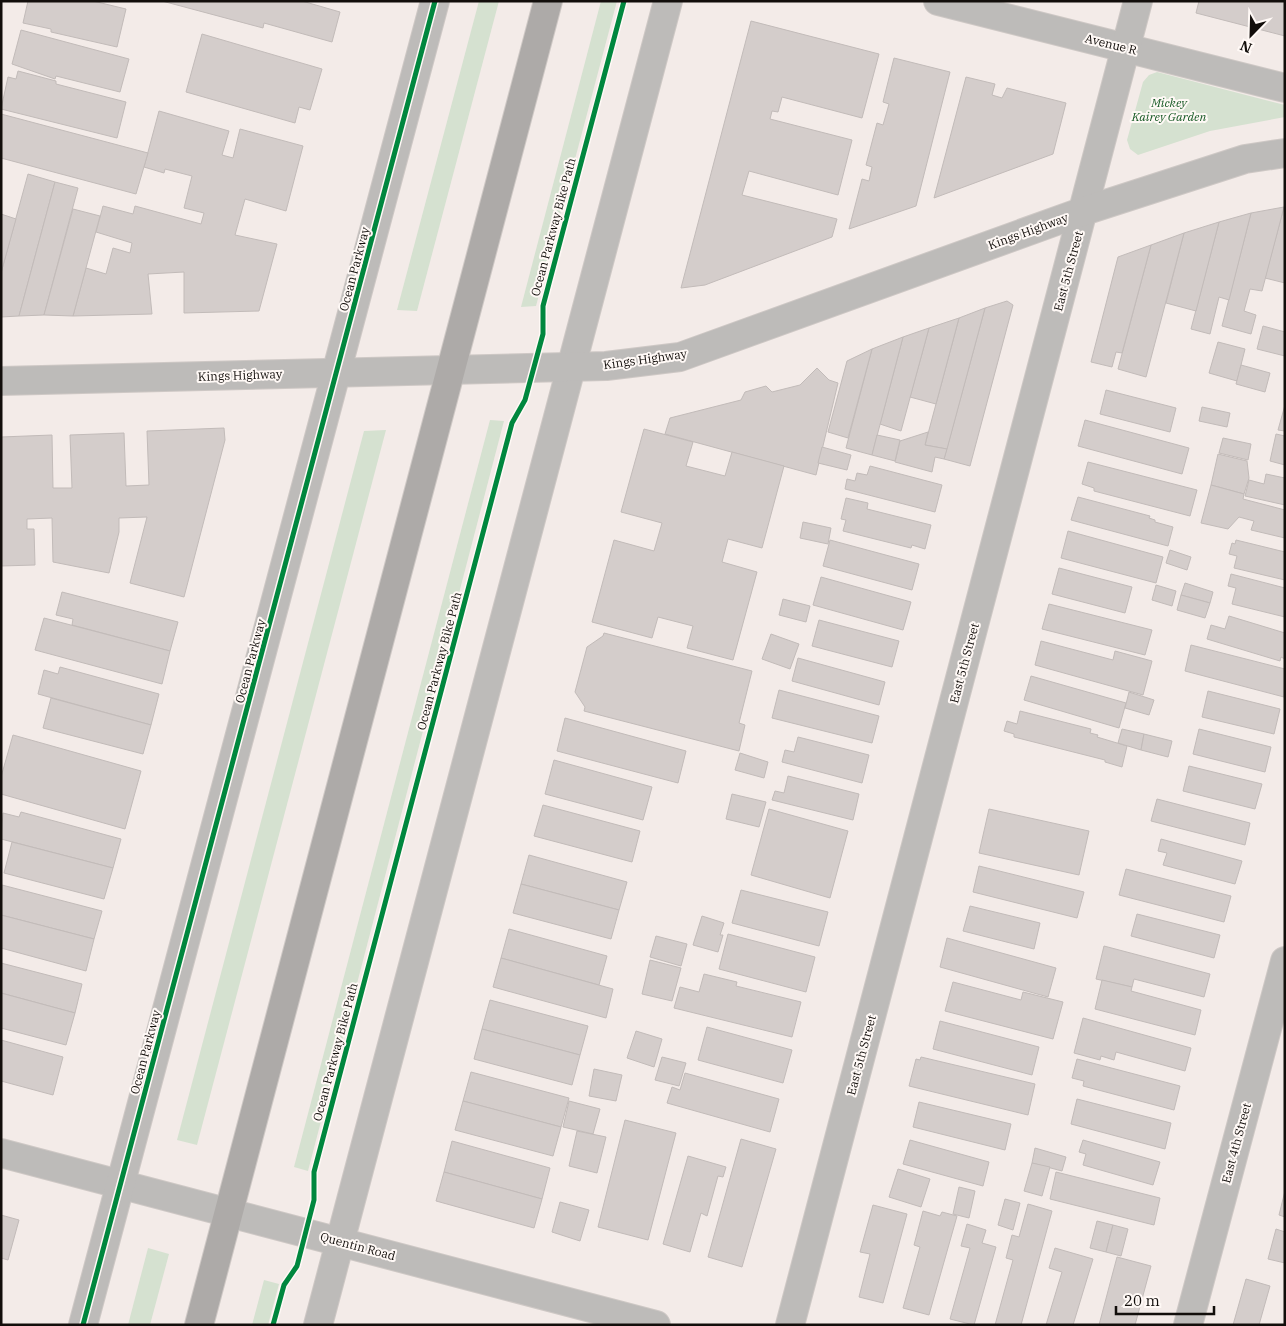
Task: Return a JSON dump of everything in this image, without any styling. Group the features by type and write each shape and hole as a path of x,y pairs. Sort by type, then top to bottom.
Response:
{"main road":[{"path":"199,1325 548,1"}],"street":[{"name":"Ocean Parkway","path":"83,1325 435,1"},
{"path":"318,1325 668,1"},
{"name":"Avenue R","path":"938,1 1285,88"},
{"name":"East 5th Street","path":"790,1325 1138,1"},
{"name":"Kings Highway","path":"1,381 606,366 680,357 1084,210 1245,159 1285,153"},
{"name":"East 4th Street","path":"1188,1325 1285,961"},
{"name":"Quentin Road","path":"1,1153 656,1325"}],"green space":[{"path":"479,1 499,1 417,311 397,310"},
{"path":"601,1 617,1 536,306 521,307"},
{"name":"Mickey Kairey Garden","path":"1157,72 1285,105 1285,117 1210,131 1138,155 1130,149 1127,140 1143,82 1149,75"},
{"path":"490,420 504,421 308,1171 294,1167"},
{"path":"386,430 197,1145 177,1140 364,431"},
{"path":"148,1248 169,1254 150,1325 128,1325"},
{"path":"264,1280 279,1284 268,1325 252,1325"}],"building":[{"path":"28,1 93,1 126,9 117,47 51,32 51,29 23,23"},
{"path":"162,1 302,1 340,12 332,42 264,23 263,28"},
{"path":"1199,1 1285,1 1285,36 1196,13"},
{"path":"751,21 879,54 862,118 782,97 778,112 772,111 770,119 852,140 838,195 749,171 742,195 837,219 832,237 705,285 681,288"},
{"path":"21,30 129,59 120,92 56,76 55,79 12,64"},
{"path":"202,34 322,69 310,110 299,107 295,123 186,92"},
{"path":"894,58 950,72 916,206 849,229 862,179 869,181 872,167 866,165 877,123 883,125 889,104 883,102"},
{"path":"18,71 56,81 56,84 126,102 117,138 1,109 8,77 16,79"},
{"path":"966,77 995,84 992,95 1002,98 1007,88 1066,103 1053,154 934,198"},
{"path":"159,111 229,131 222,155 233,158 240,129 303,146 286,211 245,199 235,235 277,244 259,311 184,313 184,272 148,274 152,314 73,316 86,268 106,274 113,248 130,253 132,243 96,232 103,206 133,214 135,206 201,224 204,213 184,208 192,176 165,169 164,173 144,167"},
{"path":"1,114 148,153 136,194 1,158"},
{"path":"28,174 55,182 19,316 1,317 1,273"},
{"path":"55,182 78,188 44,315 19,316"},
{"path":"1284,207 1262,291 1250,289 1244,311 1256,315 1251,334 1222,326 1251,213"},
{"path":"1285,207 1285,283 1265,278"},
{"path":"73,209 100,216 73,316 44,315"},
{"path":"1251,213 1229,300 1219,297 1210,334 1191,329 1219,222"},
{"path":"1,214 16,219 1,273"},
{"path":"1219,222 1196,311 1166,303 1184,233"},
{"path":"1184,233 1146,377 1118,369 1151,245"},
{"path":"1151,245 1122,353 1116,352 1112,367 1091,362 1118,257"},
{"path":"1007,301 1013,305 970,466 944,459 985,308"},
{"path":"985,308 947,449 925,445 959,318"},
{"path":"959,318 936,404 910,397 929,328"},
{"path":"1263,326 1285,332 1285,356 1257,349"},
{"path":"929,328 901,431 880,424 903,337"},
{"path":"903,337 872,455 846,448 872,349"},
{"path":"1218,342 1245,349 1237,381 1209,373"},
{"path":"872,349 848,438 828,432 847,361"},
{"path":"1241,365 1270,373 1265,392 1236,384"},
{"path":"817,368 829,380 838,383 816,475 665,434 670,418 741,400 745,392 766,386 772,392 800,385"},
{"path":"1106,390 1176,408 1170,432 1100,414"},
{"path":"1285,405 1285,431 1278,430"},
{"path":"1202,407 1230,413 1227,427 1199,421"},
{"path":"1085,420 1189,448 1182,474 1078,446"},
{"path":"224,428 225,440 184,597 130,583 147,517 119,518 119,532 109,573 53,562 52,518 27,519 27,529 34,529 35,565 1,566 1,437 52,435 53,488 72,488 70,435 124,433 126,486 149,485 147,431"},
{"path":"644,429 693,442 686,466 725,476 732,452 784,466 762,548 728,539 722,562 757,572 733,660 687,648 693,626 658,617 652,638 592,622 614,540 654,551 662,523 621,512"},
{"path":"928,432 925,445 947,449 944,459 935,457 932,472 895,462 900,441"},
{"path":"1276,434 1285,436 1285,465 1270,461"},
{"path":"877,435 900,440 895,461 872,455"},
{"path":"1223,438 1251,444 1248,460 1219,453"},
{"path":"822,447 851,455 847,470 818,463"},
{"path":"1218,454 1247,461 1249,478 1244,494 1211,485"},
{"path":"1088,462 1197,490 1190,516 1094,491 1094,488 1082,484"},
{"path":"870,466 942,485 935,512 845,489 847,479 855,481 857,473 867,475"},
{"path":"1266,474 1285,478 1285,505 1245,496 1249,480 1264,484"},
{"path":"1211,485 1244,494 1243,499 1285,510 1285,538 1251,530 1254,521 1239,517 1228,529 1201,523"},
{"path":"1078,497 1150,516 1149,518 1155,520 1155,522 1173,527 1168,546 1071,520"},
{"path":"846,498 868,503 867,509 931,525 925,549 912,545 911,548 843,531 846,520 841,519"},
{"path":"803,522 831,528 828,544 800,538"},
{"path":"1068,531 1163,557 1156,583 1061,558"},
{"path":"830,540 919,564 912,590 823,566"},
{"path":"1236,540 1285,552 1285,580 1234,568 1237,556 1229,554 1232,543 1235,544"},
{"path":"1170,550 1191,557 1187,570 1166,563"},
{"path":"1059,568 1132,587 1125,613 1052,594"},
{"path":"1231,574 1285,588 1285,617 1232,604 1236,588 1228,586"},
{"path":"821,577 911,602 903,630 813,605"},
{"path":"1185,583 1213,592 1210,603 1181,595"},
{"path":"1156,585 1176,591 1172,606 1152,600"},
{"path":"62,592 178,622 170,651 72,625 73,619 56,615"},
{"path":"1181,595 1210,603 1205,618 1177,610"},
{"path":"783,599 810,606 806,622 779,615"},
{"path":"1049,604 1152,630 1145,655 1042,629"},
{"path":"1229,616 1285,633 1285,659 1281,657 1280,661 1207,639 1211,625 1225,629"},
{"path":"44,618 170,651 162,684 35,650"},
{"path":"819,620 899,641 892,667 812,646"},
{"path":"604,633 752,671 739,723 745,725 739,751 584,711 585,707 575,692 587,647 603,636"},
{"path":"771,634 799,644 790,669 762,659"},
{"path":"1041,641 1113,660 1115,651 1152,661 1143,695 1035,665"},
{"path":"1191,645 1285,669 1284,697 1185,671"},
{"path":"798,658 885,682 879,705 792,681"},
{"path":"60,667 159,694 151,725 38,694 44,670 58,674"},
{"path":"1031,676 1126,703 1119,728 1024,700"},
{"path":"779,690 879,716 872,743 772,718"},
{"path":"1208,691 1280,709 1274,734 1202,717"},
{"path":"1129,692 1154,700 1149,715 1125,708"},
{"path":"51,698 151,725 143,754 43,728"},
{"path":"1020,711 1091,729 1090,733 1098,735 1097,737 1127,746 1122,767 1105,762 1105,760 1014,737 1014,734 1004,731 1007,721 1017,724"},
{"path":"565,718 686,751 678,783 557,751"},
{"path":"1122,729 1144,734 1141,750 1118,743"},
{"path":"1199,729 1271,747 1265,772 1193,754"},
{"path":"1144,734 1172,741 1168,757 1141,750"},
{"path":"13,735 141,771 125,829 1,794 1,777"},
{"path":"798,737 869,755 862,783 782,762 785,750 794,752"},
{"path":"740,753 768,762 764,778 735,770"},
{"path":"554,760 652,787 643,820 545,794"},
{"path":"1189,766 1262,784 1255,809 1183,791"},
{"path":"788,776 859,794 853,820 772,800 775,791 784,793"},
{"path":"732,794 766,802 759,827 726,819"},
{"path":"1157,799 1250,823 1245,845 1151,821"},
{"path":"543,805 640,831 632,862 534,836"},
{"path":"769,809 848,831 830,898 751,875"},
{"path":"989,809 1089,831 1079,875 979,853"},
{"path":"21,812 121,839 113,868 1,839 3,813 19,817"},
{"path":"1161,839 1242,861 1235,884 1163,865 1167,853 1158,851"},
{"path":"12,842 113,868 104,899 4,873"},
{"path":"529,855 627,882 619,910 521,884"},
{"path":"979,866 1084,892 1077,918 973,892"},
{"path":"1126,869 1231,896 1224,922 1119,895"},
{"path":"521,884 619,910 611,939 513,913"},
{"path":"2,885 102,911 94,939 1,915"},
{"path":"741,890 828,912 819,946 732,923"},
{"path":"970,906 1040,923 1034,949 963,931"},
{"path":"1137,914 1220,935 1214,958 1131,936"},
{"path":"1,915 94,939 86,971 1,948"},
{"path":"702,916 724,923 718,952 693,945"},
{"path":"509,929 607,956 599,985 501,958"},
{"path":"728,934 815,957 806,992 719,969"},
{"path":"656,936 687,944 681,966 650,957"},
{"path":"947,938 1056,968 1048,997 940,967"},
{"path":"1104,946 1210,974 1204,997 1134,979 1132,987 1096,979"},
{"path":"501,958 613,989 606,1018 493,987"},
{"path":"650,960 681,968 672,1001 642,994"},
{"path":"1,963 82,984 75,1013 1,993"},
{"path":"704,974 737,982 736,986 801,1002 792,1037 674,1008 680,987 699,992"},
{"path":"1102,980 1132,987 1131,991 1201,1010 1195,1035 1095,1009"},
{"path":"953,982 1021,1000 1023,992 1063,1002 1053,1039 945,1011"},
{"path":"1,993 75,1013 66,1045 1,1028"},
{"path":"490,1000 588,1026 580,1055 482,1029"},
{"path":"1083,1018 1191,1048 1185,1071 1116,1052 1114,1060 1101,1056 1100,1060 1074,1053"},
{"path":"940,1021 1039,1047 1032,1075 933,1049"},
{"path":"707,1027 792,1050 783,1083 698,1060"},
{"path":"482,1029 580,1055 572,1085 474,1059"},
{"path":"636,1031 662,1039 654,1067 627,1058"},
{"path":"1,1040 63,1057 53,1095 1,1081"},
{"path":"662,1057 686,1063 679,1086 655,1080"},
{"path":"921,1057 1035,1084 1028,1115 909,1086 916,1059 920,1060"},
{"path":"1077,1059 1180,1086 1174,1110 1083,1086 1084,1081 1072,1078"},
{"path":"594,1069 622,1075 616,1101 589,1096"},
{"path":"471,1072 569,1098 561,1127 463,1101"},
{"path":"685,1073 779,1099 770,1132 667,1103 672,1087 680,1090"},
{"path":"1077,1099 1171,1123 1165,1149 1071,1124"},
{"path":"463,1101 561,1127 553,1156 455,1130"},
{"path":"569,1101 600,1109 593,1134 563,1127"},
{"path":"919,1102 1011,1124 1005,1150 913,1127"},
{"path":"625,1120 676,1133 648,1240 598,1227"},
{"path":"577,1131 606,1137 597,1173 569,1166"},
{"path":"741,1139 776,1149 742,1267 708,1257"},
{"path":"910,1140 989,1162 983,1186 903,1164"},
{"path":"1083,1140 1160,1162 1153,1185 1083,1165 1086,1154 1079,1152"},
{"path":"452,1141 550,1168 542,1199 444,1172"},
{"path":"1035,1148 1066,1157 1062,1171 1032,1163"},
{"path":"688,1156 726,1167 723,1177 718,1176 707,1216 701,1213 690,1252 663,1244"},
{"path":"1032,1163 1050,1167 1042,1196 1024,1191"},
{"path":"898,1169 930,1179 921,1207 889,1197"},
{"path":"444,1172 542,1199 534,1228 436,1201"},
{"path":"1056,1172 1160,1198 1154,1225 1050,1199"},
{"path":"959,1187 975,1191 969,1218 953,1214"},
{"path":"1285,1191 1285,1217 1279,1215"},
{"path":"1005,1199 1020,1203 1013,1230 998,1225"},
{"path":"560,1202 589,1210 580,1241 552,1232"},
{"path":"1028,1204 1052,1211 1021,1325 995,1325 1013,1260 1006,1258 1012,1235 1019,1237"},
{"path":"873,1205 907,1214 883,1303 859,1297 870,1254 860,1252"},
{"path":"923,1211 940,1216 942,1212 957,1216 929,1315 903,1308 920,1247 914,1245"},
{"path":"1,1215 19,1220 8,1260 1,1258"},
{"path":"1097,1221 1113,1225 1106,1252 1090,1248"},
{"path":"967,1224 986,1230 982,1243 996,1247 974,1325 950,1319 970,1248 961,1246"},
{"path":"1113,1225 1128,1229 1121,1256 1106,1252"},
{"path":"1276,1229 1285,1232 1285,1263 1268,1259"},
{"path":"1055,1248 1093,1259 1073,1325 1046,1325 1062,1272 1049,1268"},
{"path":"1117,1257 1151,1266 1135,1325 1099,1325"},
{"path":"1246,1279 1270,1286 1259,1325 1233,1325"}],"cycle path":[{"path":"83,1325 435,1"},
{"name":"Ocean Parkway Bike Path","path":"273,1325 284,1285 297,1266 314,1200 314,1172 512,423 525,400 543,334 543,306 624,1"}]}
